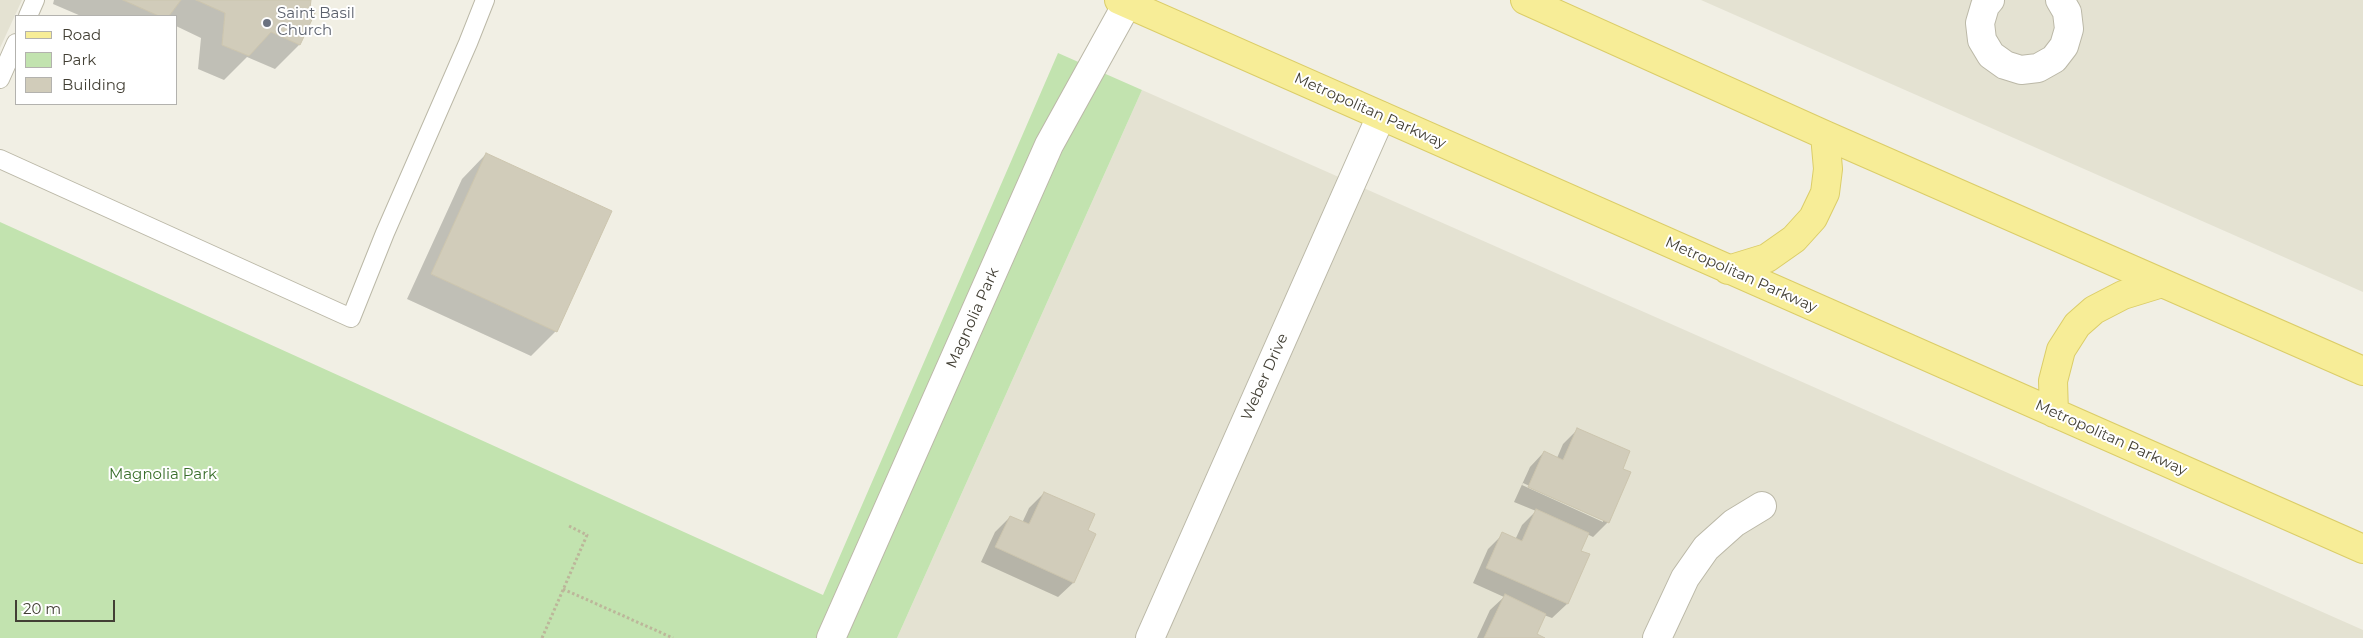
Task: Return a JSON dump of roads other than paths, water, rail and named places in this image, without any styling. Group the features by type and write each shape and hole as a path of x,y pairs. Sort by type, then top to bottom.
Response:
{"main road":[{"path":"1525,0 1826,135 2363,371"},
{"name":"Metropolitan Parkway","path":"1123,2 2363,548"},
{"path":"1728,270 1767,258 1794,239 1813,218 1825,193 1828,168 1826,135"},
{"path":"2054,413 2053,381 2061,350 2077,326 2094,310 2123,296 2162,283"}],"street":[{"path":"1990,0 1985,6 1980,23 1982,40 1991,55 2005,65 2022,70 2038,68 2054,59 2064,46 2069,29 2067,12 2060,0"},
{"name":"Magnolia Park","path":"831,638 1049,145 1123,2"},
{"name":"Weber Drive","path":"1150,638 1381,116"},
{"path":"1657,638 1685,578 1706,548 1734,523 1762,506"}],"lane":[{"path":"28,15 35,0"},
{"path":"0,159 351,318 385,233 468,44 485,0"},
{"path":"0,79 15,45"}],"place":[{"name":"Saint Basil Church","path":"267,23"}]}
